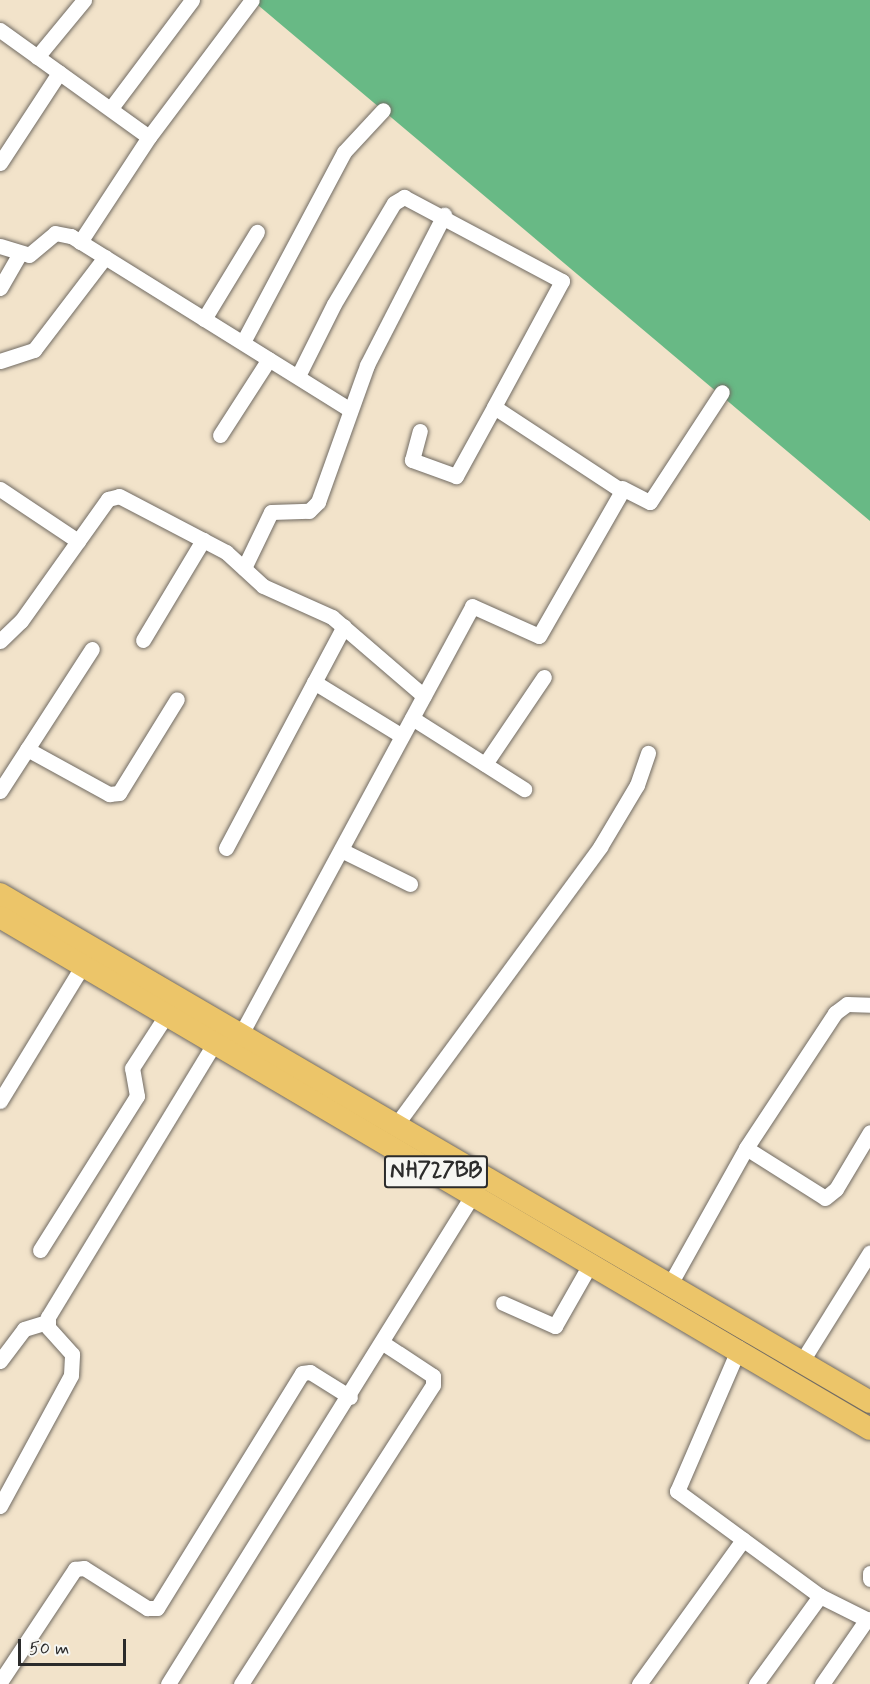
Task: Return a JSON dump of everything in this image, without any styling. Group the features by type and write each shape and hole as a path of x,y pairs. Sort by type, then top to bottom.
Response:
{"highway":[{"name":"NH727BB","path":"0,894 396,1125 591,1263 739,1348 870,1429"},
{"name":"NH727BB","path":"0,917 215,1042 669,1286 870,1402"}],"street":[{"path":"37,57 84,0"},
{"path":"111,108 192,0"},
{"path":"80,242 149,137 252,0"},
{"path":"0,30 149,137"},
{"path":"0,163 59,73"},
{"path":"243,342 344,152 383,110"},
{"path":"298,376 394,203 414,198 562,281 456,476 412,460 420,430"},
{"path":"244,568 271,512 315,508 349,409 444,215"},
{"path":"204,319 257,232"},
{"path":"0,246 19,255 28,255 55,233 80,242 349,409"},
{"path":"0,288 19,255"},
{"path":"0,361 33,350 105,257"},
{"path":"220,435 270,359"},
{"path":"494,407 622,488 650,502 722,392"},
{"path":"241,1034 475,604 535,636 542,634 622,488"},
{"path":"0,489 78,541"},
{"path":"0,641 21,621 78,541 115,496 204,540 244,568 263,586 320,610 344,626 424,696"},
{"path":"143,640 204,540"},
{"path":"226,848 344,626"},
{"path":"0,791 92,649"},
{"path":"485,764 544,677"},
{"path":"314,682 402,736"},
{"path":"27,749 109,794 119,793 177,699"},
{"path":"412,718 524,789"},
{"path":"396,1125 600,848 637,785 648,753"},
{"path":"341,850 410,884"},
{"path":"0,1101 83,965"},
{"path":"669,1286 746,1148 835,1013 847,1004 870,1005"},
{"path":"40,1250 137,1096 132,1068 167,1014"},
{"path":"0,1360 24,1329 47,1322 215,1042"},
{"path":"746,1148 814,1196 825,1198 836,1190 870,1132"},
{"path":"168,1684 350,1397 479,1185"},
{"path":"802,1361 870,1252"},
{"path":"503,1303 555,1326 591,1263"},
{"path":"0,1506 71,1375 72,1354 47,1322"},
{"path":"241,1684 433,1385 433,1376 383,1343"},
{"path":"739,1348 677,1491 820,1596 868,1620 822,1684"},
{"path":"0,1682 80,1568 147,1608 157,1608 302,1373 310,1372 350,1397"},
{"path":"645,1682 743,1540"},
{"path":"870,1573 870,1579"},
{"path":"756,1684 820,1596"},
{"path":"0,1652 14,1661"}],"green space":[{"path":"252,0 870,0 870,521"}]}
